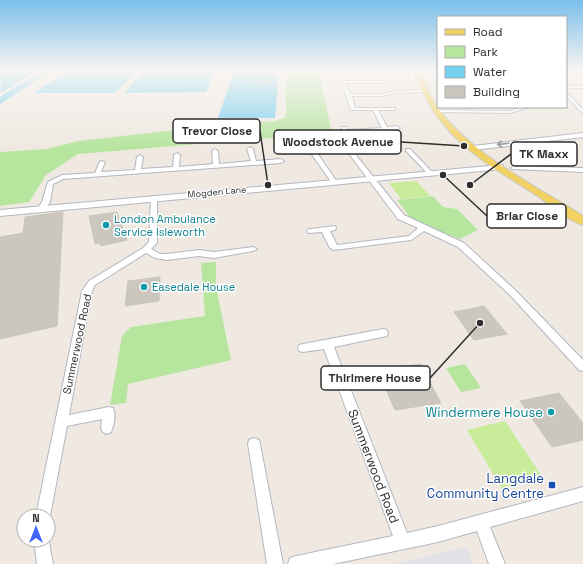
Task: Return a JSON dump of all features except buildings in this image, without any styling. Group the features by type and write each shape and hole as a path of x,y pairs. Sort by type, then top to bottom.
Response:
{"main road":[{"path":"429,96 437,111 452,129 476,150 507,167 583,221"}],"street":[{"path":"349,96 353,109 393,109"},
{"path":"569,96 573,105 583,112"},
{"path":"573,105 583,106"},
{"path":"437,111 510,112 524,108"},
{"path":"375,109 385,129"},
{"path":"345,132 397,128"},
{"path":"468,167 480,158 476,150 583,134"},
{"path":"309,147 334,182"},
{"path":"250,149 254,163"},
{"path":"408,150 430,173"},
{"path":"215,151 216,166"},
{"path":"176,169 177,155"},
{"path":"353,155 401,217 461,245 513,292 581,363"},
{"path":"138,172 140,157"},
{"path":"42,208 46,202 50,183 54,179 62,177 280,161"},
{"path":"97,175 102,162"},
{"name":"Mogden Lane","path":"457,170 468,167 507,167"},
{"path":"507,167 583,170"},
{"name":"Mogden Lane","path":"0,213 457,170 507,167"},
{"path":"154,198 153,243 146,250 158,256 167,257 199,253 214,255 252,249"},
{"path":"311,231 328,228 334,248 411,238 423,228"},
{"name":"Summerwood Road","path":"45,508 87,291 92,283 146,250"},
{"path":"303,348 382,333"},
{"name":"Summerwood Road","path":"328,344 403,542"},
{"path":"61,422 109,412 107,428"},
{"path":"254,444 275,564"},
{"path":"296,564 403,542 583,494"},
{"path":"481,522 497,564"},
{"path":"43,548 45,564"}],"shaded area":[{"path":"467,547 473,564 392,564"}],"green space":[{"path":"286,96 324,96 332,133 78,154 46,175 29,202 0,206 0,152 47,149 78,141 228,124 275,121 286,117"},
{"path":"416,181 430,196 401,199 389,183"},
{"path":"433,196 443,207 457,209 478,230 460,239 413,221 397,200"},
{"path":"216,262 216,287 231,360 128,384 126,403 110,405 122,336 131,327 205,316 201,263"},
{"path":"465,364 481,388 461,392 446,368"},
{"path":"505,421 543,478 502,489 467,430"}],"water":[{"path":"225,96 277,96 275,118 218,118"}],"waterway":[{"path":"0,101 7,96"}],"place":[{"name":"Woodstock Avenue","path":"464,146"},
{"name":"Briar Close","path":"443,175"},
{"name":"Trevor Close","path":"268,185"},
{"name":"TK Maxx","path":"470,185"},
{"name":"London Ambulance Service Isleworth","path":"106,225"},
{"name":"Easedale House","path":"144,287"},
{"name":"Thirlmere House","path":"480,323"},
{"name":"Windermere House","path":"551,412"},
{"name":"Langdale Community Centre","path":"552,485"}]}
